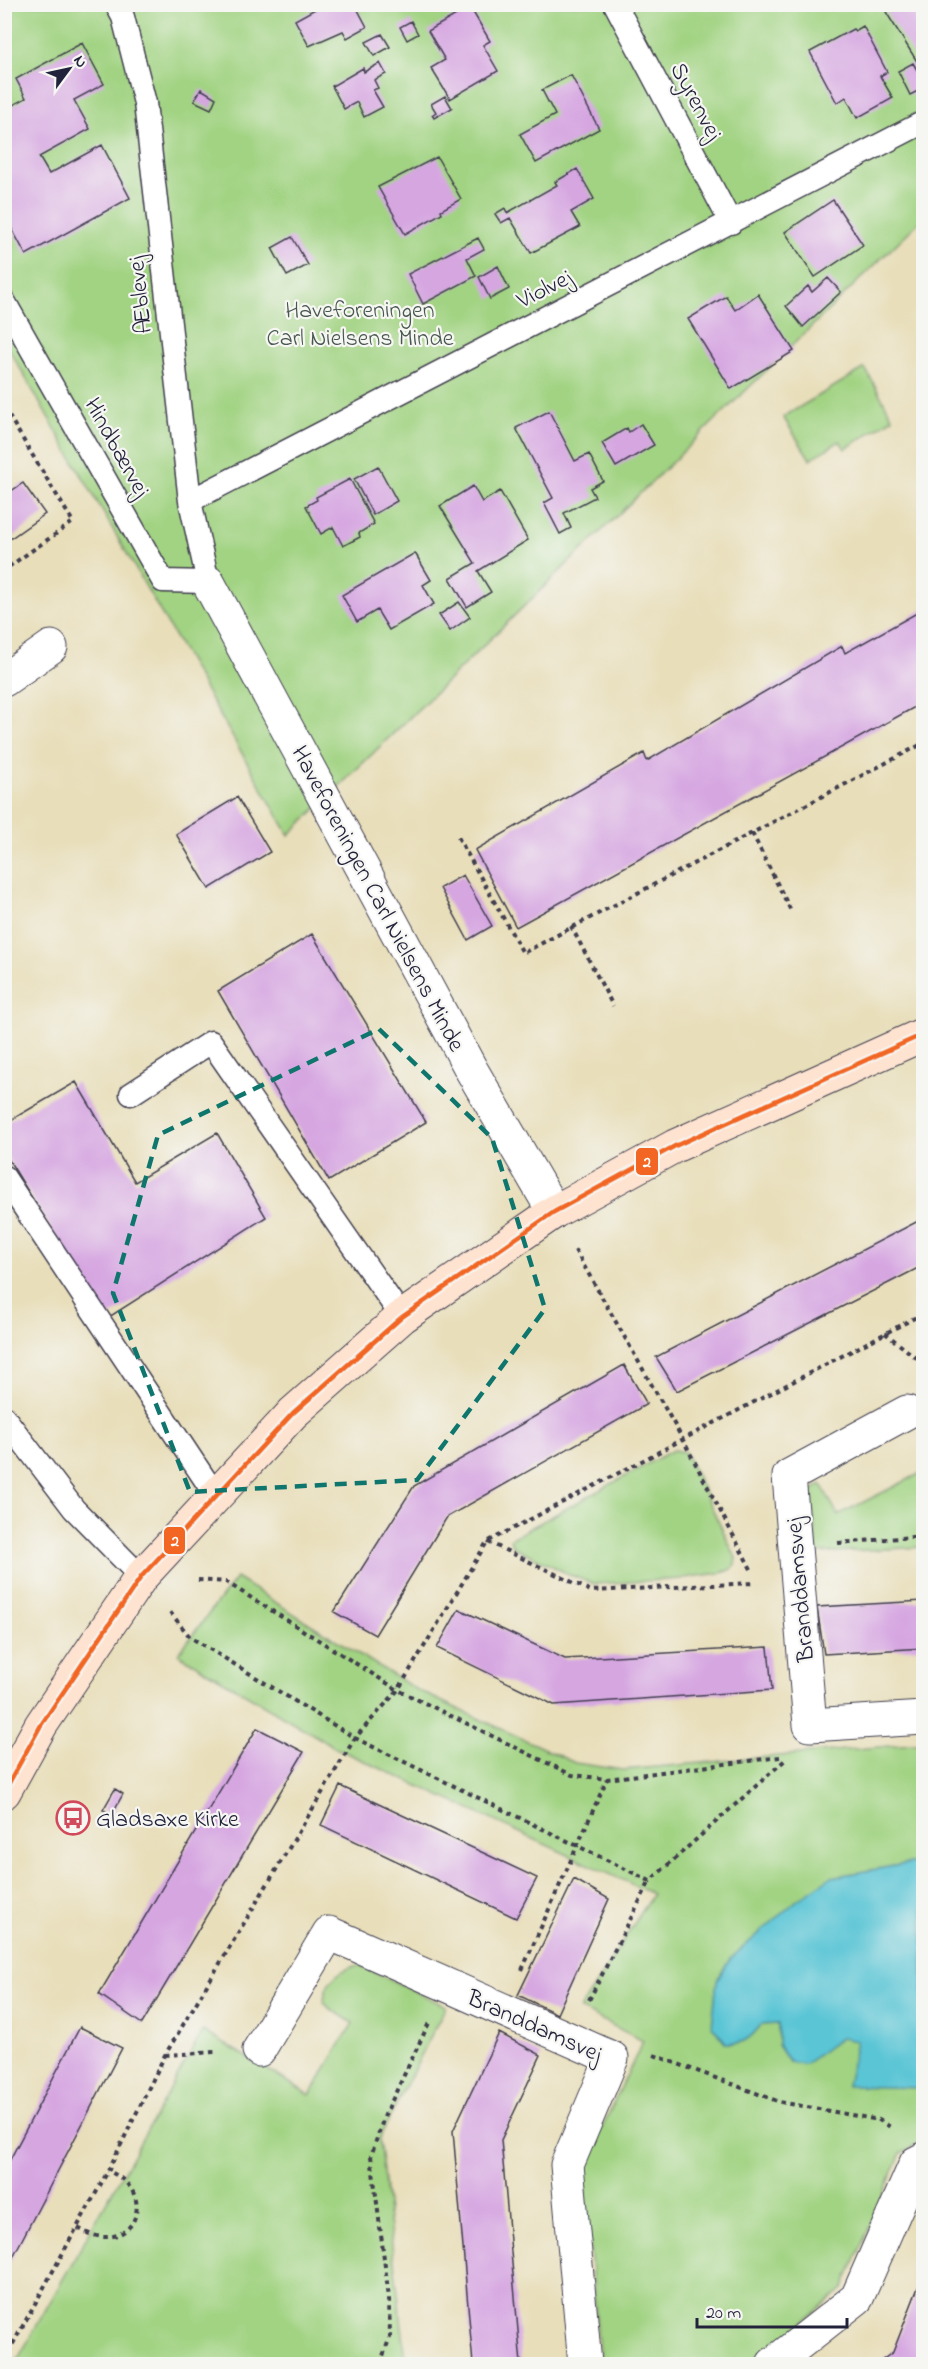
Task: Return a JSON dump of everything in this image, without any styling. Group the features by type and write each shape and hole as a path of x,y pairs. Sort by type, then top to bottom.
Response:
{"street":[{"name":"Haveforeningen Carl Nielsens Minde","path":"208,582 472,1071 554,1212"},
{"path":"4,680 51,647"},
{"path":"4,1792 41,1725 141,1577 293,1413 402,1317 554,1212 675,1146 924,1034"},
{"name":"Branddamsvej","path":"907,1412 789,1476 810,1725 924,1718"},
{"name":"Branddamsvej","path":"259,2050 329,1933 612,2058 567,2165 585,2364"},
{"path":"773,2364 857,2298 920,2161"}],"lane":[{"name":"Æblevej","path":"116,4 123,17 145,103 190,501 208,582"},
{"name":"Syrenvej","path":"615,4 731,223"},
{"name":"Violvej","path":"190,501 924,122"},
{"name":"Hindbærvej","path":"4,301 163,581 208,582"},
{"path":"131,1094 211,1042 402,1317"},
{"path":"4,1177 216,1496"},
{"path":"4,1417 74,1509 141,1577"}],"path":[{"path":"4,408 73,522 4,570"},
{"path":"459,837 523,953 924,744"},
{"path":"752,832 791,911"},
{"path":"571,926 613,1006"},
{"path":"487,1542 591,1591 758,1582 682,1438 554,1212"},
{"path":"4,2360 78,2228 165,2055 355,1738 398,1690 487,1542 924,1313"},
{"path":"885,1333 924,1364"},
{"path":"795,1546 924,1536"},
{"path":"141,1577 226,1582 398,1690 573,1775 607,1779 790,1756 650,1881 569,2038"},
{"path":"141,1577 190,1637 355,1738 650,1881"},
{"path":"504,2010 607,1779"},
{"path":"380,2364 390,2337 389,2298 371,2156 384,2117 447,1985"},
{"path":"165,2055 259,2050"},
{"path":"612,2058 642,2051 780,2102 879,2120 898,2132 920,2161"},
{"path":"78,2228 92,2236 107,2239 123,2233 134,2221 137,2205 133,2190 123,2177 108,2171"}],"highlighted area":[{"path":"379,1029 492,1138 545,1309 417,1480 190,1492 113,1293 158,1135"}],"green space":[{"name":"Haveforeningen Carl Nielsens Minde","path":"4,5 923,5 923,218 289,835 5,342"},
{"path":"865,368 893,418 845,449 840,441 810,459 783,417"},
{"path":"673,1450 685,1452 736,1558 732,1569 681,1579 594,1584 570,1575 512,1546 510,1539"},
{"path":"923,1472 923,1547 817,1553 811,1491 821,1484 838,1515"},
{"path":"236,1578 417,1690 575,1763 623,1770 923,1743 923,2140 901,2153 843,2289 752,2364 600,2364 583,2168 643,2041 580,2009 653,1894 336,1748 178,1654"},
{"path":"359,1965 446,2006 379,2139 405,2351 401,2364 15,2364 203,2031 310,2095 353,2023 329,2008 324,2002 327,1988 339,1973"}],"water":[{"path":"923,1861 923,2088 847,2086 856,2041 841,2038 805,2064 789,2062 778,2045 778,2024 761,2025 746,2040 726,2043 712,2026 717,1980 730,1959 796,1901 831,1877"}],"building":[{"path":"324,4 364,4 357,8 367,27 347,38 343,31 309,46 295,20"},
{"path":"900,4 924,4 924,60 918,63 886,12"},
{"path":"470,7 490,41 483,45 498,71 450,99 431,68 445,60 428,31"},
{"path":"411,21 418,34 407,40 400,27"},
{"path":"863,26 887,72 880,76 893,98 857,118 846,97 837,103 810,52"},
{"path":"382,34 390,47 374,56 366,42"},
{"path":"82,43 104,84 74,100 90,129 39,157 49,174 102,145 130,198 26,255 4,214 4,110 26,98 16,79"},
{"path":"380,63 386,74 374,80 378,88 373,90 383,107 364,117 357,102 344,109 332,86 363,68 364,72"},
{"path":"913,63 924,82 924,88 910,95 898,71"},
{"path":"571,75 599,129 536,163 520,134 555,115 542,90"},
{"path":"201,89 216,98 211,109 194,101"},
{"path":"445,96 452,108 434,118 432,115 436,112 431,104"},
{"path":"437,157 461,199 441,210 442,213 405,234 378,187"},
{"path":"577,169 594,199 571,212 580,227 531,253 510,218 501,223 495,214 505,208 507,213 557,185 555,182"},
{"path":"833,200 863,245 815,277 785,232"},
{"path":"292,237 308,265 287,276 272,248"},
{"path":"478,238 484,249 467,258 476,276 423,304 408,274"},
{"path":"498,266 509,289 490,299 479,277"},
{"path":"828,278 841,292 803,327 786,306 808,286 812,292"},
{"path":"758,294 794,351 731,389 688,319 726,296 735,310"},
{"path":"549,411 575,461 589,454 603,481 590,488 595,497 564,513 571,528 560,534 544,503 553,498 516,428"},
{"path":"641,424 654,445 616,467 602,443 627,428 629,432"},
{"path":"378,466 397,501 373,515 354,479"},
{"path":"350,479 374,524 359,533 360,537 343,546 333,527 321,534 306,506 317,500 316,497"},
{"path":"23,483 45,514 4,543 4,496"},
{"path":"473,486 482,502 500,491 528,540 478,571 491,592 467,607 450,578 475,563 440,506"},
{"path":"415,553 431,580 423,585 434,604 389,630 377,610 357,622 342,595"},
{"path":"459,602 470,617 450,631 439,615"},
{"path":"924,609 924,702 516,927 475,850 644,753 647,761 842,646 845,653"},
{"path":"237,797 270,852 209,889 176,834"},
{"path":"463,875 492,926 468,940 440,888"},
{"path":"312,934 426,1122 329,1181 218,991"},
{"path":"76,1082 135,1182 217,1133 266,1217 106,1319 4,1152 4,1124"},
{"path":"924,1218 924,1265 677,1391 656,1357"},
{"path":"624,1365 647,1404 447,1517 375,1635 334,1612 414,1486"},
{"path":"924,1601 924,1648 824,1654 817,1607"},
{"path":"459,1609 565,1659 768,1647 772,1690 554,1705 437,1648"},
{"path":"257,1728 304,1752 142,2024 99,1994"},
{"path":"340,1786 537,1878 516,1918 321,1825"},
{"path":"115,1789 123,1794 112,1814 103,1810"},
{"path":"574,1879 609,1899 557,2014 518,1995"},
{"path":"80,2027 122,2048 4,2274 4,2171"},
{"path":"499,2033 541,2055 501,2140 521,2364 473,2364 453,2131"},
{"path":"924,2272 924,2364 877,2364 893,2352"}],"transit line":[{"name":"2","path":"4,1792 41,1725 141,1577 293,1413 402,1317 554,1212 675,1146 924,1034"}],"place":[{"name":"Gladsaxe Kirke","path":"73,1818"}]}
